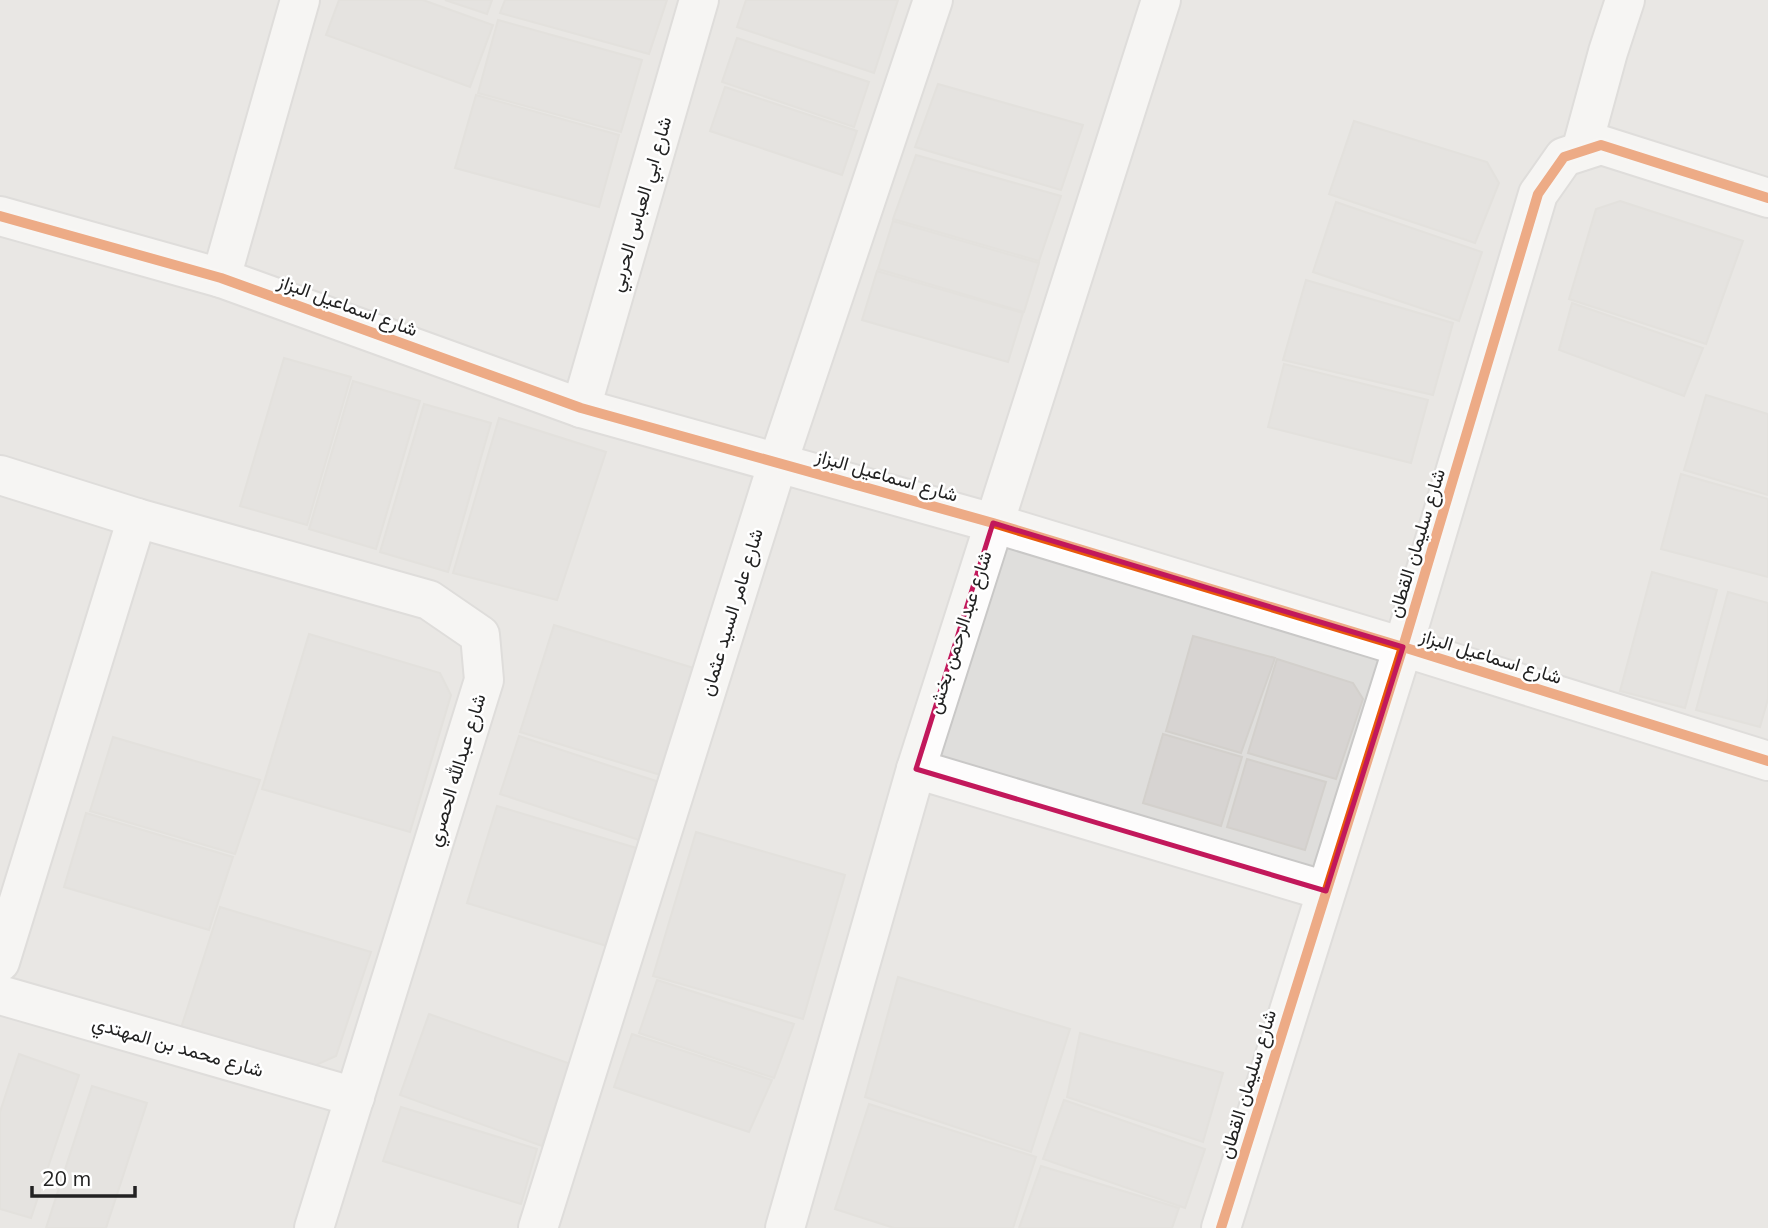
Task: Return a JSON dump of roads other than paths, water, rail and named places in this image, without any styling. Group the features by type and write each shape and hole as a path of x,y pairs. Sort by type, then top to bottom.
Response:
{"street":[{"path":"221,278 300,0"},
{"name":"شارع ابي العباس الحربي","path":"581,408 699,0"},
{"name":"شارع عامر السيد عثمان","path":"538,1228 778,462 933,0"},
{"name":"شارع عبدالرحمن بخش","path":"785,1228 916,769 1161,0"},
{"path":"1581,151 1625,0"},
{"path":"1581,151 1601,145 1768,198"},
{"name":"شارع سليمان القطان","path":"1221,1228 1403,647 1538,194 1564,157 1581,151"},
{"name":"شارع اسماعيل البزاز","path":"0,216 221,278 581,408 993,523 1768,761"},
{"name":"شارع عبدالله الحصري","path":"0,475 137,518 429,600 480,635 484,680 314,1228"},
{"path":"0,962 137,518"},
{"path":"916,769 1326,891"},
{"name":"شارع محمد بن المهتدي","path":"0,995 355,1097"}]}
